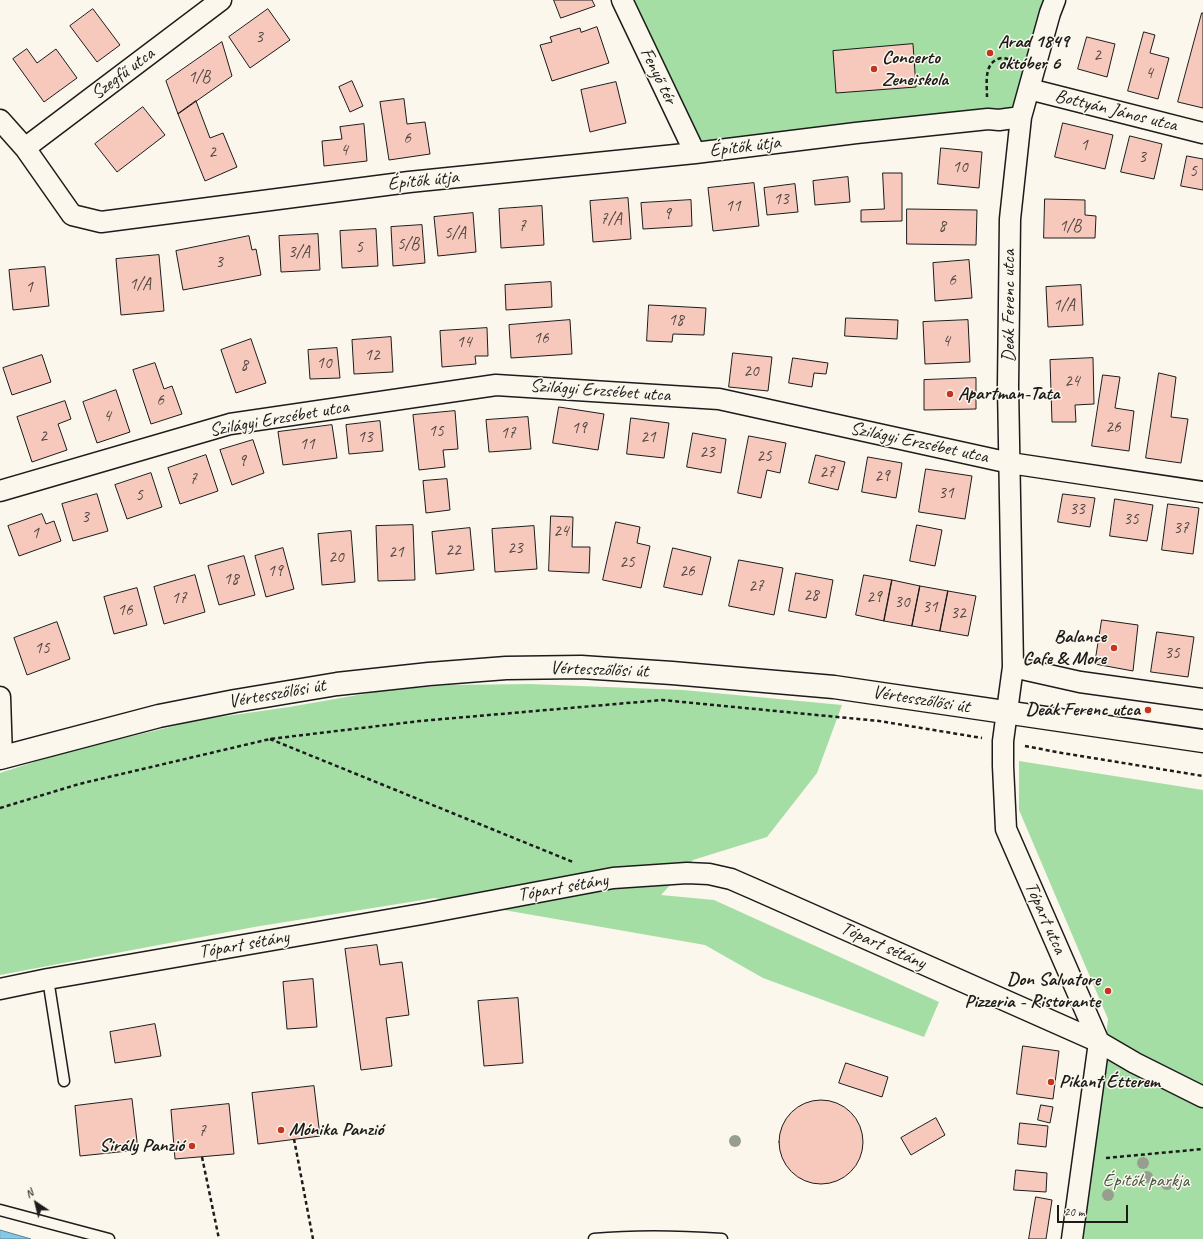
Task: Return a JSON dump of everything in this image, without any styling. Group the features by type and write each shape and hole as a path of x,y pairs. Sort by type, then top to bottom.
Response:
{"main road":[{"name":"Vértesszőlősi út","path":"1,758 159,716 235,701 337,684 429,674 506,668 581,667 761,680 834,687 1203,741"}],"street":[{"name":"Szegfű utca","path":"25,148 221,0"},
{"name":"Fenyő tér","path":"622,0 695,153"},
{"name":"Deák Ferenc utca","path":"1006,713 1013,667 1008,386 1010,219 1021,117 1055,0"},
{"name":"Bottyán János utca","path":"1029,89 1203,133"},
{"path":"988,119 1000,120 1021,117"},
{"name":"Építők útja","path":"0,120 25,148 72,215 101,222 409,182 695,153 856,133 988,119"},
{"name":"Szilágyi Erzsébet utca","path":"0,491 230,424 496,385 719,399 1010,463 1203,492"},
{"path":"1013,667 1080,682 1203,699"},
{"path":"0,697 1,758"},
{"name":"Tópart utca","path":"1006,713 1003,742 1006,829 1099,1042"},
{"name":"Tópart sétány","path":"0,989 48,979 422,914 613,878 687,873 709,874 731,879 1099,1042 1135,1063 1203,1097"},
{"path":"1072,1239 1099,1042"}],"lane":[{"path":"48,979 64,1081"},
{"path":"0,1210 109,1239"},
{"path":"594,1239 623,1236 673,1236 722,1239"}],"path":[{"path":"988,119 987,72 989,66 1002,58 1036,65"},
{"path":"0,808 79,784 270,739 420,721 662,700 879,721 1203,776"},
{"path":"270,739 577,864"},
{"path":"294,1139 313,1239"},
{"path":"1083,1160 1203,1149"},
{"path":"202,1157 219,1239"}],"green space":[{"path":"622,0 1055,0 1021,117 695,153"},
{"path":"530,684 683,690 842,705 817,773 767,837 693,860 661,895 714,900 939,1002 924,1037 763,978 705,945 435,898 254,927 0,975 0,773 62,753 199,720 289,707 381,691 449,685"},
{"name":"Építők parkja","path":"1019,761 1203,790 1203,1239 1083,1239 1108,1019 1019,810"}],"water":[{"path":"0,1230 31,1239 0,1239"}],"building":[{"path":"554,0 592,0 595,6 561,18"},
{"path":"93,9 120,45 97,62 70,26"},
{"path":"268,9 290,40 250,68 229,37"},
{"path":"1203,13 1203,108 1178,102"},
{"path":"597,27 609,63 552,81 540,45 552,42 550,37 580,28 581,32"},
{"path":"1144,32 1155,35 1150,53 1169,58 1158,99 1128,91"},
{"path":"1087,37 1115,44 1107,77 1078,69"},
{"path":"222,42 232,76 178,114 166,81"},
{"name":"Concerto Zeneiskola","path":"913,44 916,87 836,93 833,51"},
{"path":"27,49 37,63 56,49 77,78 44,102 13,59"},
{"path":"352,81 363,106 350,112 339,87"},
{"path":"616,82 626,123 590,132 581,90"},
{"path":"404,99 407,124 425,122 430,154 389,160 380,102"},
{"path":"196,101 210,138 223,133 237,167 205,181 178,114"},
{"path":"143,107 165,135 117,172 95,144"},
{"path":"1063,123 1113,135 1105,169 1055,157"},
{"path":"364,124 367,161 324,166 322,141 342,139 340,127"},
{"path":"1130,136 1162,144 1154,179 1121,172"},
{"path":"941,148 982,152 979,188 938,184"},
{"path":"1187,156 1203,159 1203,190 1181,186"},
{"path":"883,173 902,173 902,221 861,222 861,210 884,209"},
{"path":"848,177 850,202 815,205 813,181"},
{"path":"754,183 759,226 713,231 708,188"},
{"path":"795,184 798,212 767,215 764,188"},
{"path":"628,198 631,239 593,242 590,201"},
{"path":"1045,199 1085,200 1085,215 1096,216 1095,238 1044,238"},
{"path":"691,200 692,226 643,229 641,203"},
{"path":"542,206 544,245 501,248 499,209"},
{"path":"907,209 977,210 976,245 907,244"},
{"path":"473,213 476,252 438,256 434,217"},
{"path":"422,225 425,263 393,266 391,227"},
{"path":"376,229 378,266 342,268 340,231"},
{"path":"318,234 320,270 281,272 279,236"},
{"path":"249,236 252,250 256,249 261,275 183,290 176,251"},
{"path":"159,255 164,311 121,315 116,259"},
{"path":"969,260 972,298 935,301 933,263"},
{"path":"45,267 49,306 13,310 9,270"},
{"path":"551,282 552,307 506,310 505,285"},
{"path":"1081,285 1083,325 1048,327 1046,287"},
{"path":"649,305 706,308 704,335 673,334 672,342 647,341"},
{"path":"846,318 898,320 897,339 845,336"},
{"path":"570,320 572,354 511,358 509,325"},
{"path":"968,320 970,362 925,364 923,322"},
{"path":"487,328 488,356 475,356 476,364 442,367 440,331"},
{"path":"391,337 393,372 354,374 352,340"},
{"path":"251,339 266,383 236,393 221,350"},
{"path":"337,348 340,378 310,379 308,350"},
{"path":"733,353 772,357 768,391 729,387"},
{"path":"42,355 51,382 12,395 3,368"},
{"path":"793,358 828,363 826,374 814,373 812,387 789,383"},
{"path":"1093,358 1094,404 1075,405 1076,422 1052,422 1050,360"},
{"path":"155,363 164,389 172,386 182,414 151,424 133,370"},
{"path":"1159,373 1176,377 1171,417 1188,419 1181,463 1146,458"},
{"path":"1103,375 1120,377 1115,408 1134,411 1129,451 1092,446"},
{"name":"Apartman-Tata","path":"976,378 976,409 924,410 924,380"},
{"path":"116,390 130,432 97,443 83,402"},
{"path":"65,401 71,419 58,424 67,450 32,462 17,417"},
{"path":"559,407 604,414 598,450 553,443"},
{"path":"455,411 458,449 443,450 445,467 419,470 413,415"},
{"path":"528,417 531,449 489,452 486,420"},
{"path":"631,418 669,423 664,458 627,454"},
{"path":"380,421 383,451 349,454 346,425"},
{"path":"332,425 337,458 283,465 278,432"},
{"path":"693,433 726,439 721,473 687,467"},
{"path":"749,436 786,443 780,473 767,470 761,498 738,493"},
{"path":"253,440 264,473 232,485 220,450"},
{"path":"206,455 218,491 180,504 168,468"},
{"path":"816,455 845,462 838,490 809,483"},
{"path":"868,457 902,463 896,498 862,492"},
{"path":"926,469 972,476 965,519 919,512"},
{"path":"151,473 162,507 127,519 115,485"},
{"path":"447,479 450,510 426,513 423,481"},
{"path":"97,494 108,531 73,541 62,504"},
{"path":"1063,494 1095,498 1090,527 1058,522"},
{"path":"1115,499 1153,505 1147,541 1110,536"},
{"path":"1168,504 1199,508 1193,554 1162,550"},
{"path":"42,514 46,524 54,521 61,541 19,556 8,526"},
{"path":"551,516 573,517 572,547 590,547 589,573 549,571"},
{"path":"616,522 640,527 637,543 650,546 641,588 603,580"},
{"path":"413,525 415,580 378,581 376,526"},
{"path":"917,525 942,530 935,566 910,561"},
{"path":"534,526 537,569 495,572 492,529"},
{"path":"470,528 474,570 436,574 432,532"},
{"path":"351,531 355,582 322,585 318,534"},
{"path":"283,548 294,589 266,597 255,556"},
{"path":"673,548 711,557 702,595 664,587"},
{"path":"244,556 255,595 219,605 208,566"},
{"path":"739,560 783,568 774,615 729,606"},
{"path":"796,573 833,580 826,618 789,611"},
{"path":"195,575 205,612 164,624 154,587"},
{"path":"864,575 892,580 884,621 856,615"},
{"path":"892,580 920,586 912,626 884,621"},
{"path":"920,586 948,591 940,631 912,626"},
{"path":"137,588 147,625 114,634 104,597"},
{"path":"948,591 976,596 968,636 940,631"},
{"path":"1102,620 1138,625 1133,671 1095,664"},
{"path":"57,622 70,659 27,675 14,638"},
{"path":"1157,632 1194,637 1188,677 1151,672"},
{"path":"377,945 380,965 402,962 409,1015 386,1018 392,1066 361,1070 345,949"},
{"path":"313,979 317,1027 287,1029 283,982"},
{"path":"518,998 523,1063 484,1066 478,1001"},
{"path":"155,1024 161,1056 115,1063 110,1032"},
{"path":"1023,1046 1059,1051 1053,1099 1017,1094"},
{"path":"846,1063 888,1077 882,1097 839,1083"},
{"path":"314,1086 320,1136 258,1144 252,1093"},
{"path":"132,1099 138,1150 80,1156 75,1106"},
{"path":"813,1100 829,1100 845,1107 856,1118 863,1134 863,1150 860,1158 851,1172 845,1177 829,1184 813,1184 797,1177 786,1166 779,1150 779,1134 786,1118 797,1107"},
{"path":"229,1104 234,1154 175,1159 171,1110"},
{"path":"1041,1105 1053,1107 1050,1123 1038,1120"},
{"path":"936,1118 945,1135 911,1155 901,1138"},
{"path":"1020,1123 1048,1126 1046,1147 1018,1144"},
{"path":"1016,1170 1047,1173 1046,1192 1014,1190"},
{"path":"1036,1197 1052,1200 1046,1239 1029,1239"}],"place":[{"name":"Arad 1849 október 6","path":"990,53"},
{"name":"Concerto Zeneiskola","path":"874,69"},
{"name":"Apartman-Tata","path":"950,394"},
{"name":"Balance Cafe & More","path":"1114,648"},
{"name":"Deák Ferenc utca","path":"1148,710"},
{"name":"Don Salvatore Pizzeria - Ristorante","path":"1108,991"},
{"name":"Pikant Étterem","path":"1051,1082"},
{"name":"Mónika Panzió","path":"281,1130"},
{"name":"Sirály Panzió","path":"192,1146"}]}
